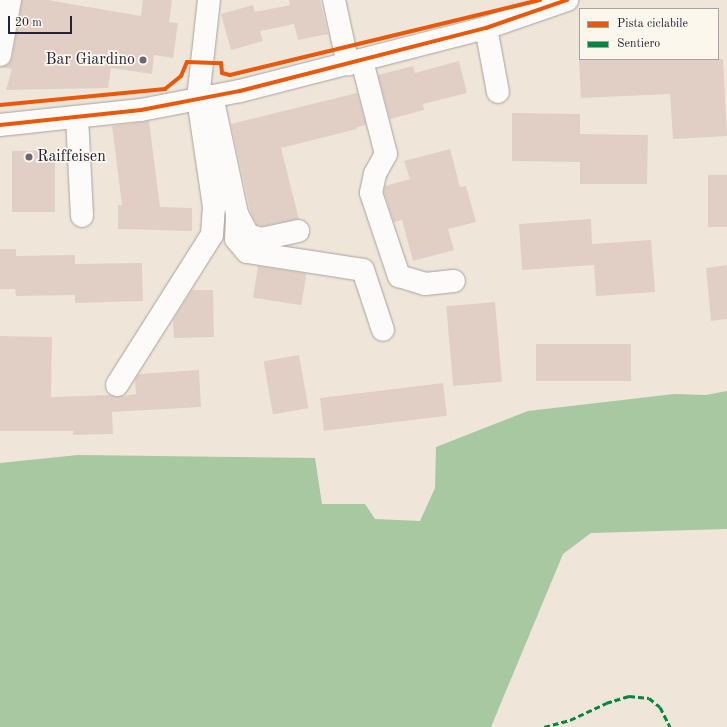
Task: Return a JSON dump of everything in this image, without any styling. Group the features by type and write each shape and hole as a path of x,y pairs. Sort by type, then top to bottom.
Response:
{"street":[{"path":"0,55 10,0"},
{"path":"117,385 212,235 214,207 205,98 209,0"},
{"path":"334,0 386,154 375,174 371,193 399,276 425,284 454,281"},
{"path":"0,125 141,110 205,98 355,63 486,28 567,0"},
{"path":"486,28 498,92"},
{"path":"205,98 237,214 248,235 261,239 298,231"},
{"path":"77,117 82,216"},
{"path":"237,214 236,239 247,252 363,270 383,330"}],"green space":[{"path":"727,391 727,529 591,533 563,554 491,727 0,727 0,463 78,455 315,458 322,504 365,504 375,519 420,521 435,488 436,447 528,411 674,394 706,395"}],"building":[{"path":"22,0 48,0 141,16 143,0 172,0 169,22 178,23 173,58 154,55 152,74 111,68 108,88 6,90 12,69 0,67 9,63 12,58"},
{"path":"289,0 320,0 328,34 298,40 294,24 260,31 263,41 231,50 221,14 253,5 255,12 290,5"},
{"path":"723,59 727,136 673,139 670,94 581,98 579,60"},
{"path":"459,61 467,93 423,104 424,110 390,119 378,75 413,66 415,73"},
{"path":"357,93 366,125 357,127 357,129 281,148 299,219 262,226 257,225 251,214 231,124"},
{"path":"512,113 580,114 580,134 648,135 647,184 580,184 580,162 512,161"},
{"path":"149,121 160,207 192,208 192,231 118,229 118,205 122,205 112,126"},
{"path":"450,149 460,187 466,186 476,222 448,229 454,250 413,261 402,220 394,222 384,192 385,186 410,179 404,161"},
{"path":"12,151 55,151 55,212 12,212"},
{"path":"708,175 727,175 727,227 708,227"},
{"path":"591,219 592,244 651,240 655,292 596,296 594,265 522,270 519,224"},
{"path":"0,249 16,249 16,256 75,255 75,264 142,263 143,301 75,303 75,295 16,296 15,289 0,289"},
{"path":"727,265 727,319 711,321 706,268"},
{"path":"258,266 306,274 301,305 253,298"},
{"path":"192,290 213,290 214,337 174,338 173,320"},
{"path":"495,302 502,382 453,386 446,306"},
{"path":"0,336 52,337 51,397 110,395 117,397 136,394 135,379 139,374 199,370 201,407 112,412 113,434 73,435 73,431 0,431"},
{"path":"536,344 631,344 631,381 536,381"},
{"path":"299,355 308,408 273,414 264,361"},
{"path":"443,383 447,416 324,431 320,398"}],"marked path":[{"path":"544,727 570,720 606,703 629,696 649,698 660,707 670,727"}],"cycle path":[{"path":"0,105 165,89 181,76 187,62 221,63 222,73 230,75 540,0"},
{"path":"0,125 141,110 240,91 486,28 567,0"}],"place":[{"name":"Bar Giardino","path":"143,60"},
{"name":"Raiffeisen","path":"29,157"}]}
